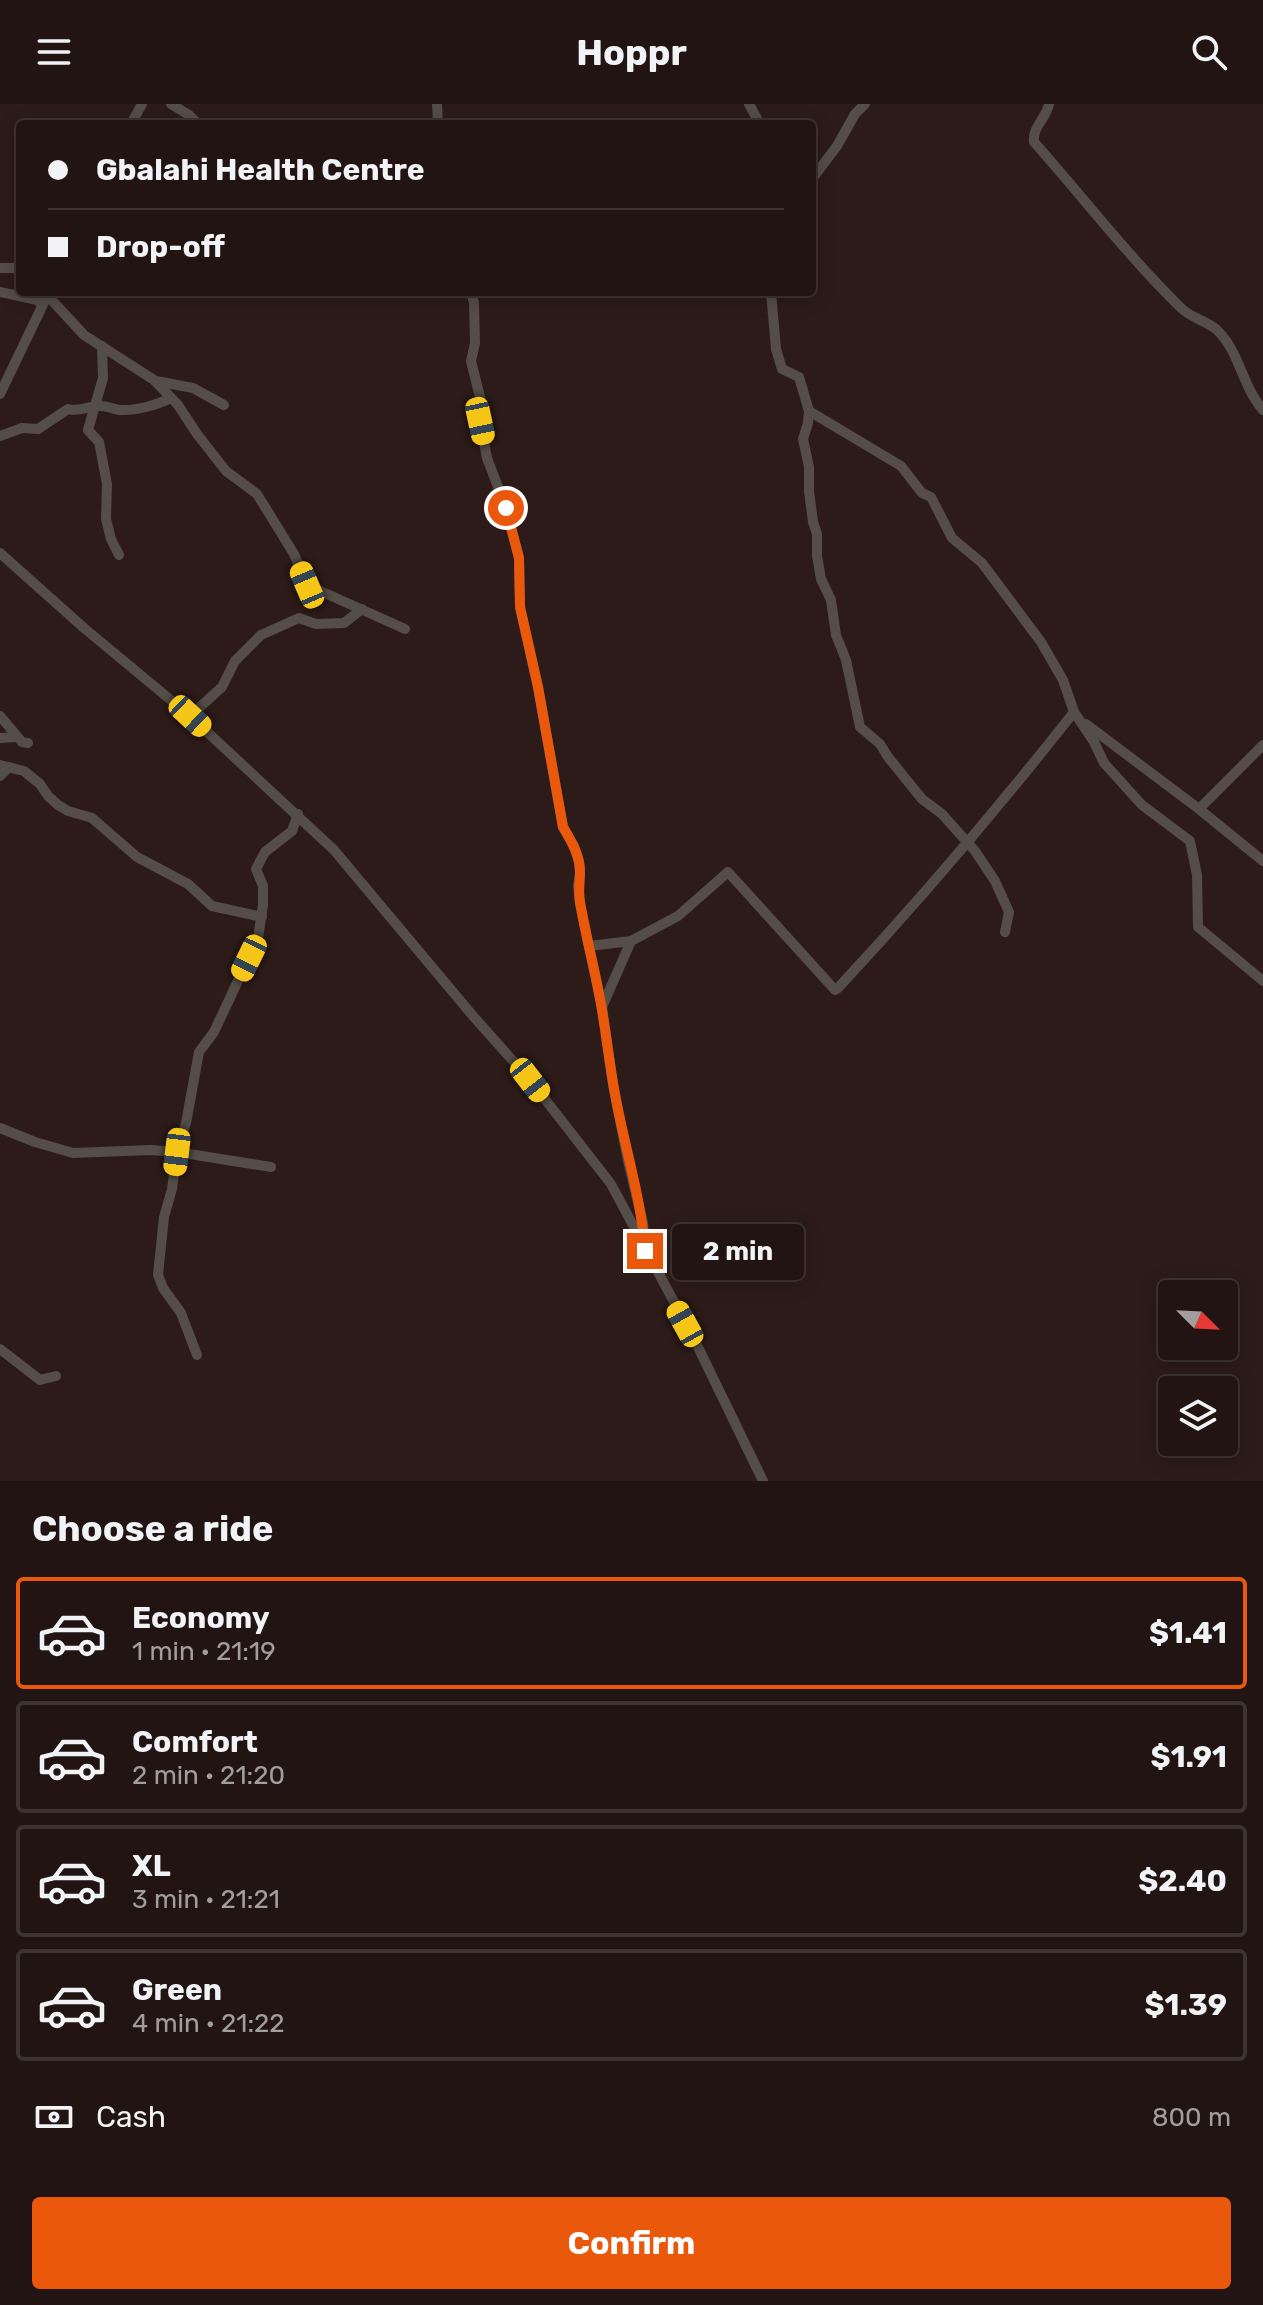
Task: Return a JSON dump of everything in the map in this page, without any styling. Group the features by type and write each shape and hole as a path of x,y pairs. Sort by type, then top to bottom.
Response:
{"street":[{"path":"171,104 194,120"},
{"path":"816,174 837,146 855,114 865,104"},
{"path":"1049,104 1033,134 1034,142 1122,247 1185,311 1217,330 1236,356 1245,382 1263,410"},
{"path":"18,296 37,300 46,297"},
{"path":"472,296 475,343 471,361 482,405 480,421 487,458 506,508 519,558 520,607 563,827 579,861 578,886 602,1007 613,1084 643,1223 645,1251"},
{"path":"771,296 776,349 782,369 799,377 809,411 803,439 809,467 817,556 821,579 831,600 836,635 846,660 860,727 880,744 922,799 942,814 967,842 995,881 1009,912 1005,932"},
{"path":"46,297 84,335 154,380 171,398 226,471 257,494 294,554 307,585 405,629"},
{"path":"0,394 46,297"},
{"path":"102,346 103,378 88,430 99,442 107,484 106,519 119,555"},
{"path":"154,380 193,388 224,405"},
{"path":"0,436 22,428 38,429 68,409 75,411 104,406 119,410 134,409 171,398"},
{"path":"809,411 893,460 907,472 922,493 931,497 952,538 982,563 1041,642 1104,763 1142,805 1190,841 1197,875 1198,927 1263,981"},
{"path":"0,553 190,716 298,814 355,873 530,1080 605,1174 709,1369 763,1481"},
{"path":"190,716 222,687 235,661 261,635 299,618 316,624 344,623 362,609"},
{"path":"0,716 22,742 28,743"},
{"path":"589,946 631,941 678,916 728,872 836,989 896,926 1078,716"},
{"path":"1078,716 1263,861"},
{"path":"0,738 17,737"},
{"path":"1199,809 1263,745"},
{"path":"0,776 5,766 24,771 58,805 92,818 137,857 188,884 212,906 262,917"},
{"path":"197,1355 181,1313 163,1288 158,1275 164,1217 199,1052 214,1032 258,938 263,886 256,869 265,852 292,831 298,814"},
{"path":"602,1007 631,941"},
{"path":"0,1128 73,1153 126,1150 177,1152 271,1167"},
{"path":"0,1349 40,1380 56,1376"}],"route":[{"path":"506,508 519,558 520,607 563,827 579,861 580,904 602,1007 628,1161 643,1223 645,1251"}]}
